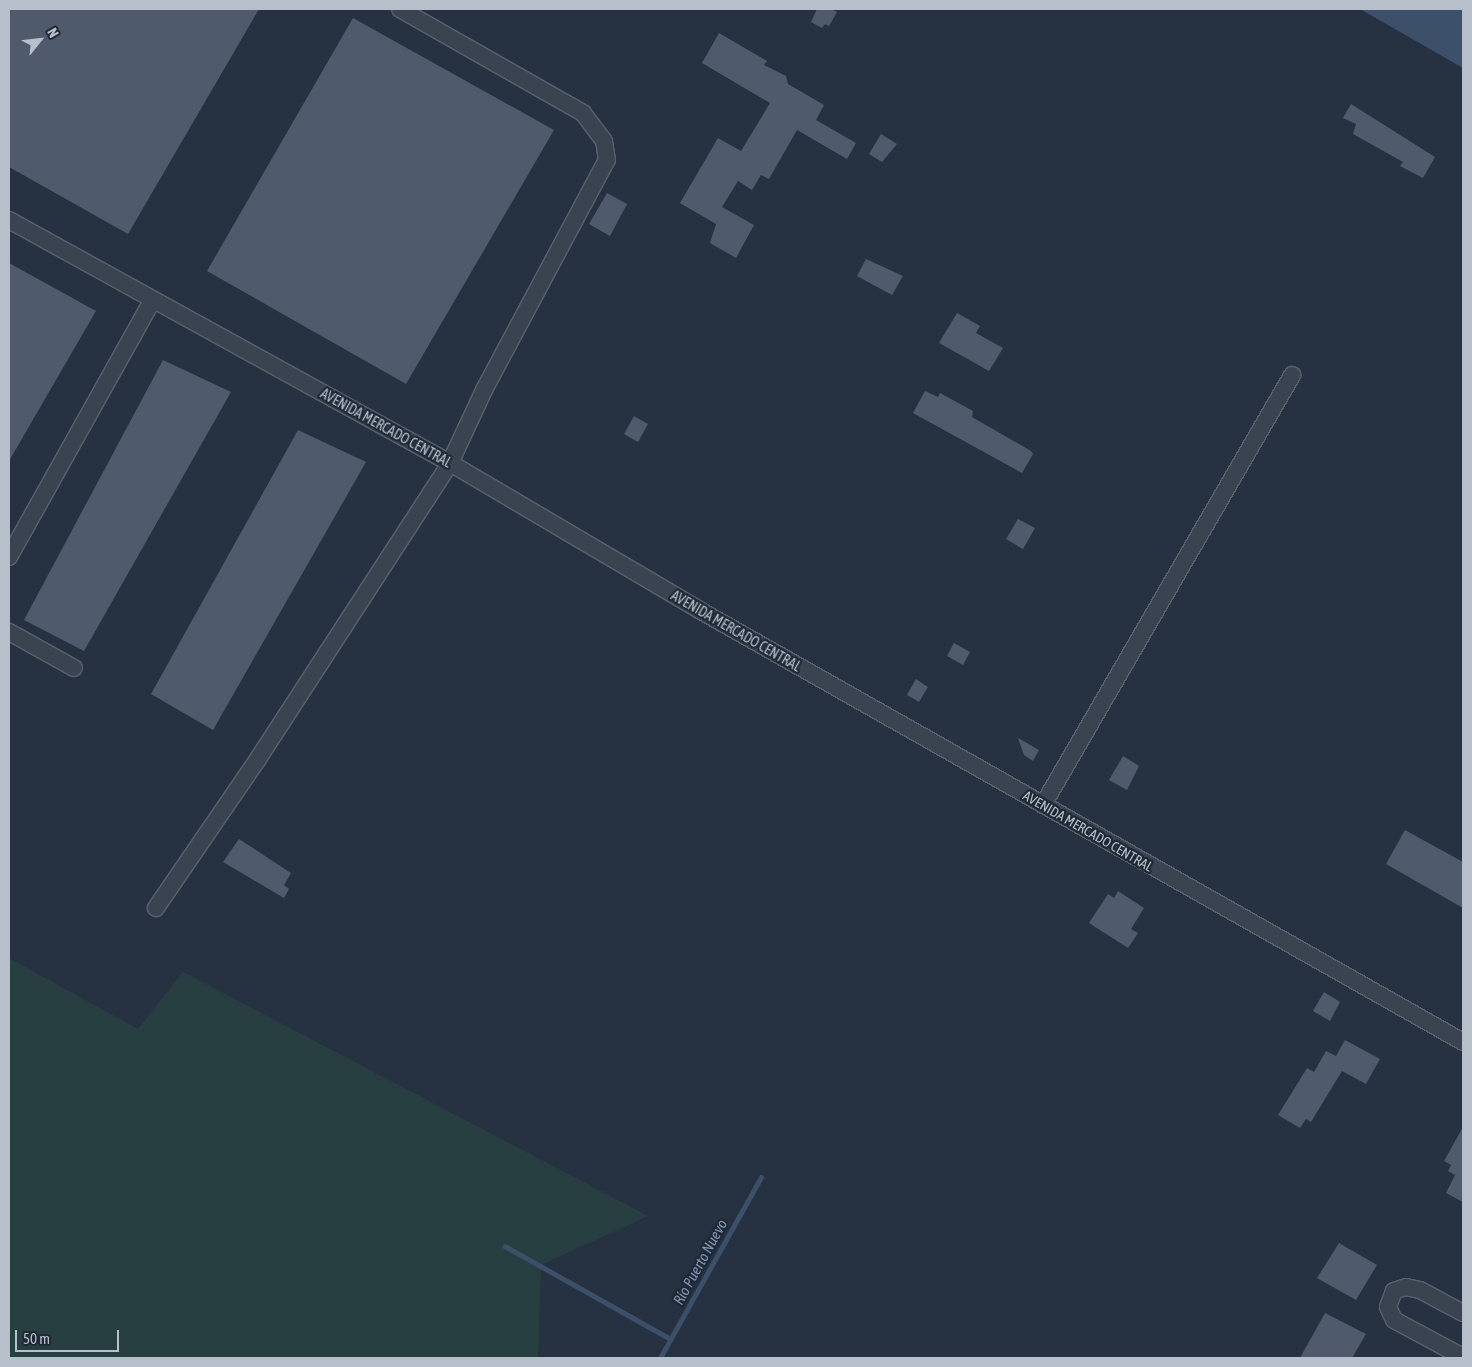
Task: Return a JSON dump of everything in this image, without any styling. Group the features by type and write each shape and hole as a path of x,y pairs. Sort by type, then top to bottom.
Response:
{"street":[{"path":"156,908 258,759 450,462 484,390 606,160 604,141 583,113 400,9"},
{"name":"AVENIDA MERCADO CENTRAL","path":"9,220 152,301 450,462 700,611 1463,1042"},
{"path":"9,558 152,301"},
{"path":"1043,805 1292,375"},
{"path":"9,632 74,668"},
{"path":"1463,1313 1420,1290 1406,1287 1394,1291 1388,1307 1394,1320 1463,1357"}],"green space":[{"path":"9,958 138,1029 183,972 648,1216 541,1265 538,1358 9,1358"}],"water":[{"path":"1360,9 1463,9 1463,68"}],"building":[{"path":"9,9 259,9 128,234 9,167"},
{"path":"817,9 831,9 837,12 829,26 825,24 822,28 811,22"},
{"path":"353,18 554,130 406,384 207,271"},
{"path":"719,33 767,61 764,65 786,76 788,84 824,105 816,120 856,143 847,159 797,130 769,179 761,175 752,190 738,181 722,207 754,225 736,258 710,243 716,224 680,203 718,138 741,151 770,103 702,63"},
{"path":"1351,104 1435,157 1423,178 1400,166 1403,162 1353,134 1356,124 1343,118"},
{"path":"881,134 897,144 882,162 869,154"},
{"path":"607,193 627,204 610,236 589,224"},
{"path":"866,259 903,276 892,295 857,276"},
{"path":"9,263 96,311 9,461"},
{"path":"957,313 980,326 976,333 1003,348 989,371 939,343"},
{"path":"163,360 231,392 84,651 24,620"},
{"path":"925,391 938,397 940,393 973,411 972,417 1031,451 1033,454 1022,473 913,413"},
{"path":"634,416 648,424 638,442 624,434"},
{"path":"298,430 366,462 213,730 151,694"},
{"path":"1018,519 1035,528 1023,549 1006,539"},
{"path":"954,643 970,652 963,665 947,656"},
{"path":"916,679 928,687 919,702 907,695"},
{"path":"1018,738 1039,750 1033,761 1024,755"},
{"path":"1123,756 1139,766 1127,790 1109,780"},
{"path":"1405,830 1463,862 1463,908 1386,864"},
{"path":"239,839 291,873 284,885 289,889 284,898 223,862"},
{"path":"1118,891 1144,908 1131,929 1138,933 1128,948 1089,923 1108,894 1114,898"},
{"path":"1324,992 1340,1002 1330,1021 1313,1011"},
{"path":"1345,1040 1380,1059 1366,1084 1342,1071 1311,1122 1306,1119 1300,1128 1278,1115 1307,1068 1314,1072 1326,1051 1336,1056"},
{"path":"1463,1127 1463,1202 1446,1193 1455,1175 1448,1171 1451,1165 1444,1161"},
{"path":"1339,1243 1377,1265 1356,1300 1317,1278"},
{"path":"1325,1313 1366,1334 1352,1358 1300,1358"}],"waterway":[{"name":"Río Puerto Nuevo","path":"660,1358 761,1177"},
{"path":"505,1246 671,1339"}]}
